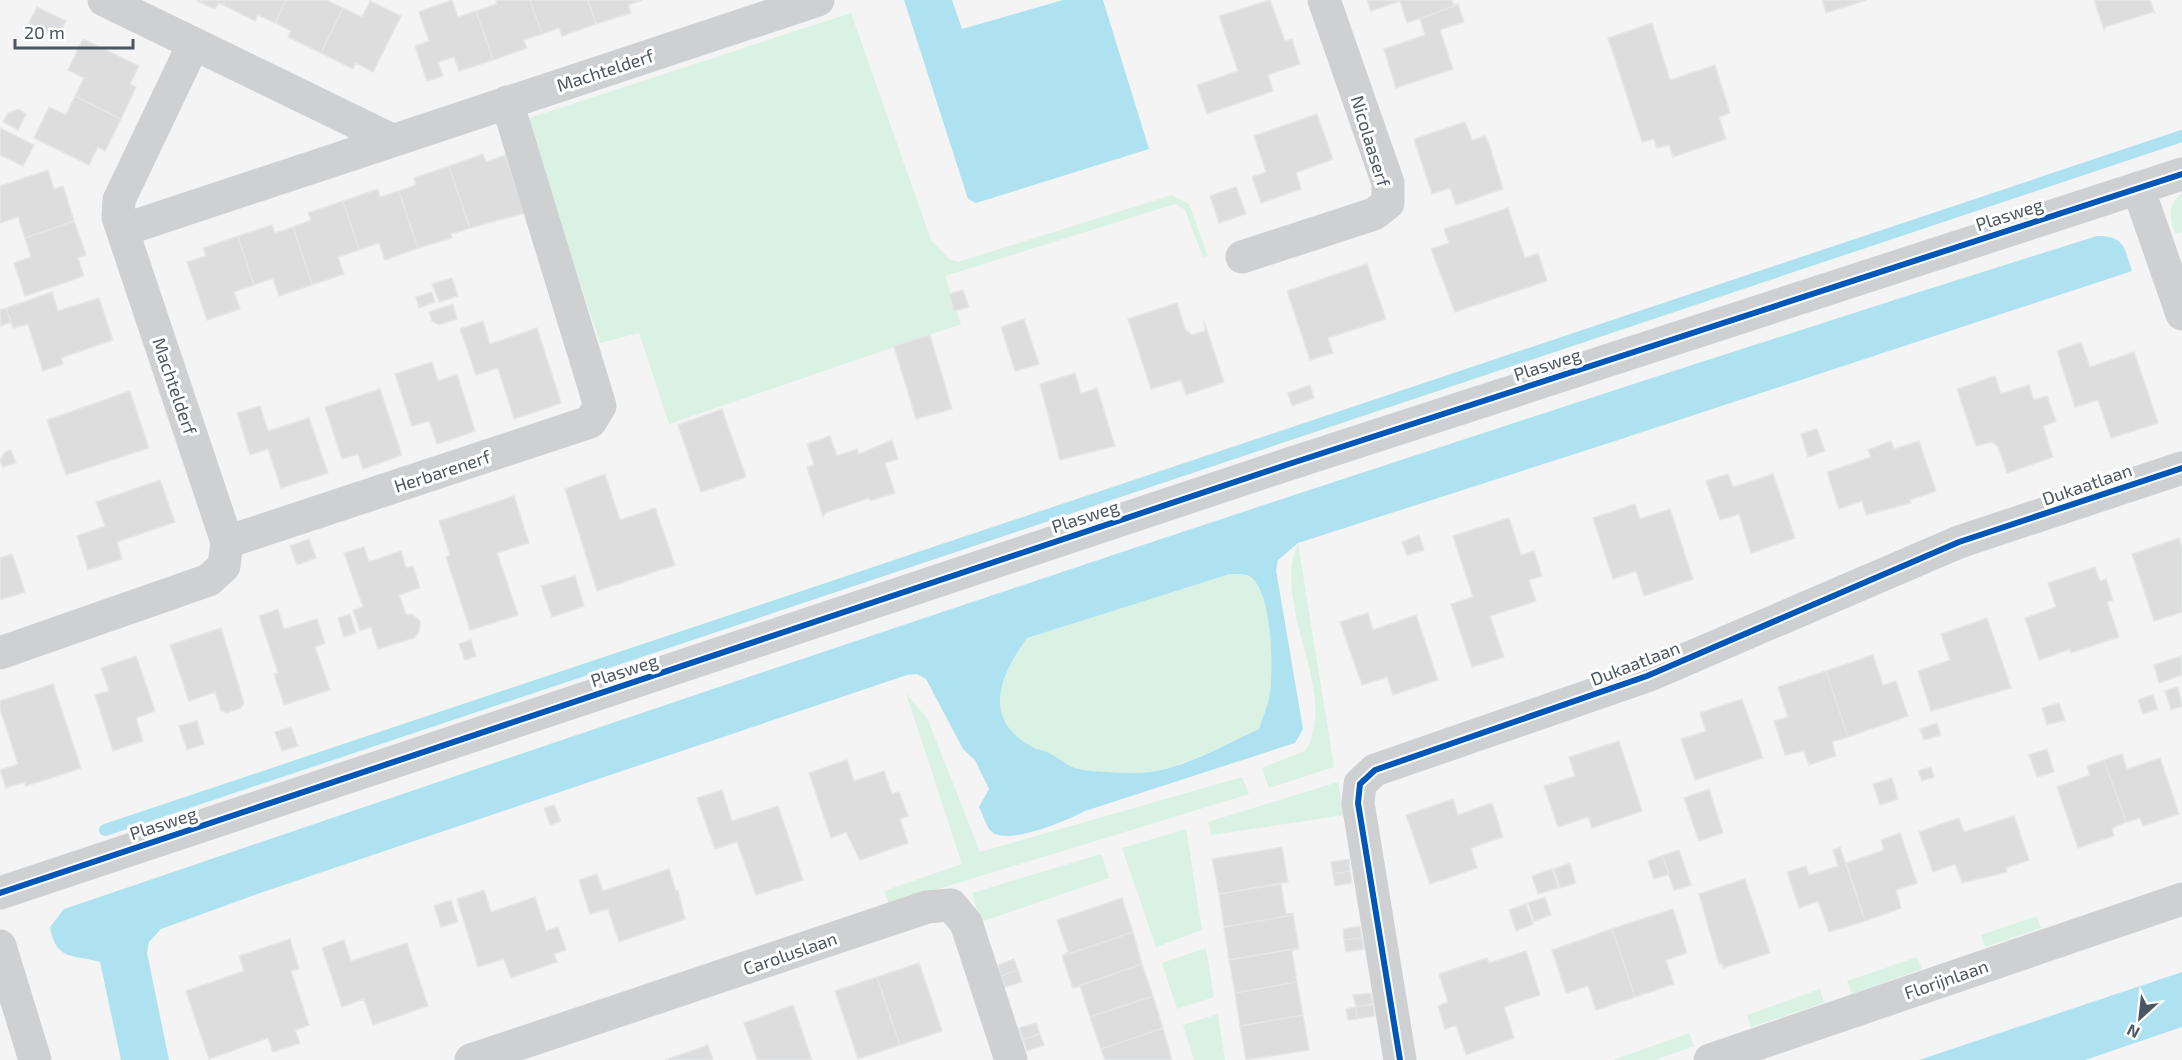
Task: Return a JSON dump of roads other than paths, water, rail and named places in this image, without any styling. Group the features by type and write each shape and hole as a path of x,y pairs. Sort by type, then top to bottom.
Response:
{"street":[{"path":"105,0 193,45 392,140"},
{"name":"Machtelderf","path":"123,230 818,0"},
{"name":"Nicolaaserf","path":"1242,257 1374,214 1388,203 1388,183 1324,0"},
{"name":"Machtelderf","path":"193,45 119,200 118,217 227,542"},
{"name":"Herbarenerf","path":"227,542 590,422 600,406 507,102"},
{"name":"Plasweg","path":"0,893 1289,464 2182,174"},
{"path":"2138,188 2182,314"},
{"name":"Dukaatlaan","path":"1400,1060 1358,803 1360,784 1376,770 1647,676 1959,543 2182,468"},
{"path":"0,653 209,580 224,566 227,542"},
{"name":"Florijnlaan","path":"1710,1060 2182,899"},
{"name":"Caroluslaan","path":"471,1060 927,907 951,905 966,923 1011,1060"},
{"path":"0,946 35,1060"}],"water":[{"path":"904,0 952,0 962,29 1063,0 1103,0 1149,149 976,203 968,199"},
{"path":"2097,236 2113,238 2122,245 2132,271 1298,543 1278,560 1276,570 1303,729 1295,743 1085,811 1038,830 1011,836 1000,835 990,830 979,807 989,789 975,760 963,749 926,679 917,674 907,675 263,892 161,929 149,942 147,953 169,1060 121,1060 100,962 68,955 57,946 53,938 50,927 64,909 1079,566","holes":["1230,574 1249,576 1257,584 1267,614 1270,633 1271,686 1259,729 1185,763 1170,768 1133,773 1071,767 1017,737 1007,725 1001,711 1000,698 1003,683 1027,638"]},
{"path":"2182,972 2182,1027 2085,1060 1919,1060"}],"waterway":[{"path":"105,830 2182,136"}]}
